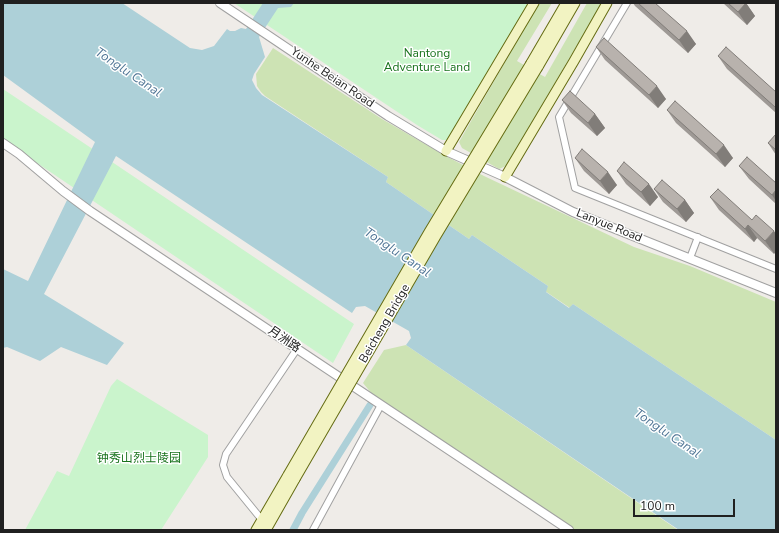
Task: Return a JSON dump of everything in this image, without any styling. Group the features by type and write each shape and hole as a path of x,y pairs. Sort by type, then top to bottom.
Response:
{"main road":[{"path":"446,151 534,3"},
{"path":"534,65 566,3"},
{"path":"534,65 575,3"},
{"path":"505,177 574,62 607,3"},
{"name":"Beicheng Bridge","path":"256,530 267,527 291,477 436,236 534,65"}],"street":[{"name":"Yunhe Beian Road","path":"220,3 388,116 446,151"},
{"path":"627,3 559,117 576,188 776,269"},
{"name":"月洲路","path":"3,143 90,211 569,530"},
{"name":"Lanyue Road","path":"446,151 505,177 573,212 776,293"},
{"path":"690,258 698,237"},
{"path":"267,527 228,477 223,465 226,454 297,349"},
{"path":"313,530 381,405"}],"green space":[{"name":"Nantong Adventure Land","path":"234,3 531,3 448,140 442,140 417,125"},
{"path":"539,3 552,3 517,61 545,77 587,3 602,3 506,166 499,169 462,148 459,142"},
{"path":"273,48 382,119 484,176 634,247 690,266 776,302 776,440 573,304 570,308 545,291 548,286 472,235 469,239 386,182 388,177 265,96 257,86 256,74"},
{"path":"3,89 354,324 333,363 3,140"},
{"path":"406,345 678,530 569,530 381,405 363,383 384,350"},
{"name":"钟秀山烈士陵园","path":"117,379 208,435 208,457 161,530 25,530 57,471 69,476 111,386"}],"water":[{"name":"Tonglu Canal","path":"3,3 122,3 190,48 202,50 214,46 227,29 230,31 235,31 241,28 246,29 263,3 294,3 291,7 278,8 259,37 265,57 254,74 252,80 262,95 388,177 386,182 469,239 472,235 548,286 546,292 569,308 573,304 776,440 776,530 679,530 406,345 411,338 409,331 365,306 356,307 352,313 116,156 44,294 124,343 107,365 61,347 40,361 7,347 3,348 3,269 28,281 95,142 3,75"}],"building":[{"path":"638,3 655,3 687,31 679,40"},
{"path":"728,3 746,3 738,12"},
{"path":"604,38 657,86 649,95 596,47"},
{"path":"726,47 776,92 775,107 718,56"},
{"path":"570,91 595,114 588,123 562,100"},
{"path":"675,101 724,145 716,154 667,110"},
{"path":"776,134 776,150 768,143"},
{"path":"582,149 608,172 600,181 575,158"},
{"path":"747,157 776,183 776,190 772,195 739,166"},
{"path":"624,162 649,184 641,192 617,171"},
{"path":"662,180 685,200 677,209 654,189"},
{"path":"718,189 752,220 756,215 774,231 765,241 748,225 745,229 710,197"}],"waterway":[{"path":"293,530 302,513 370,405"}]}
